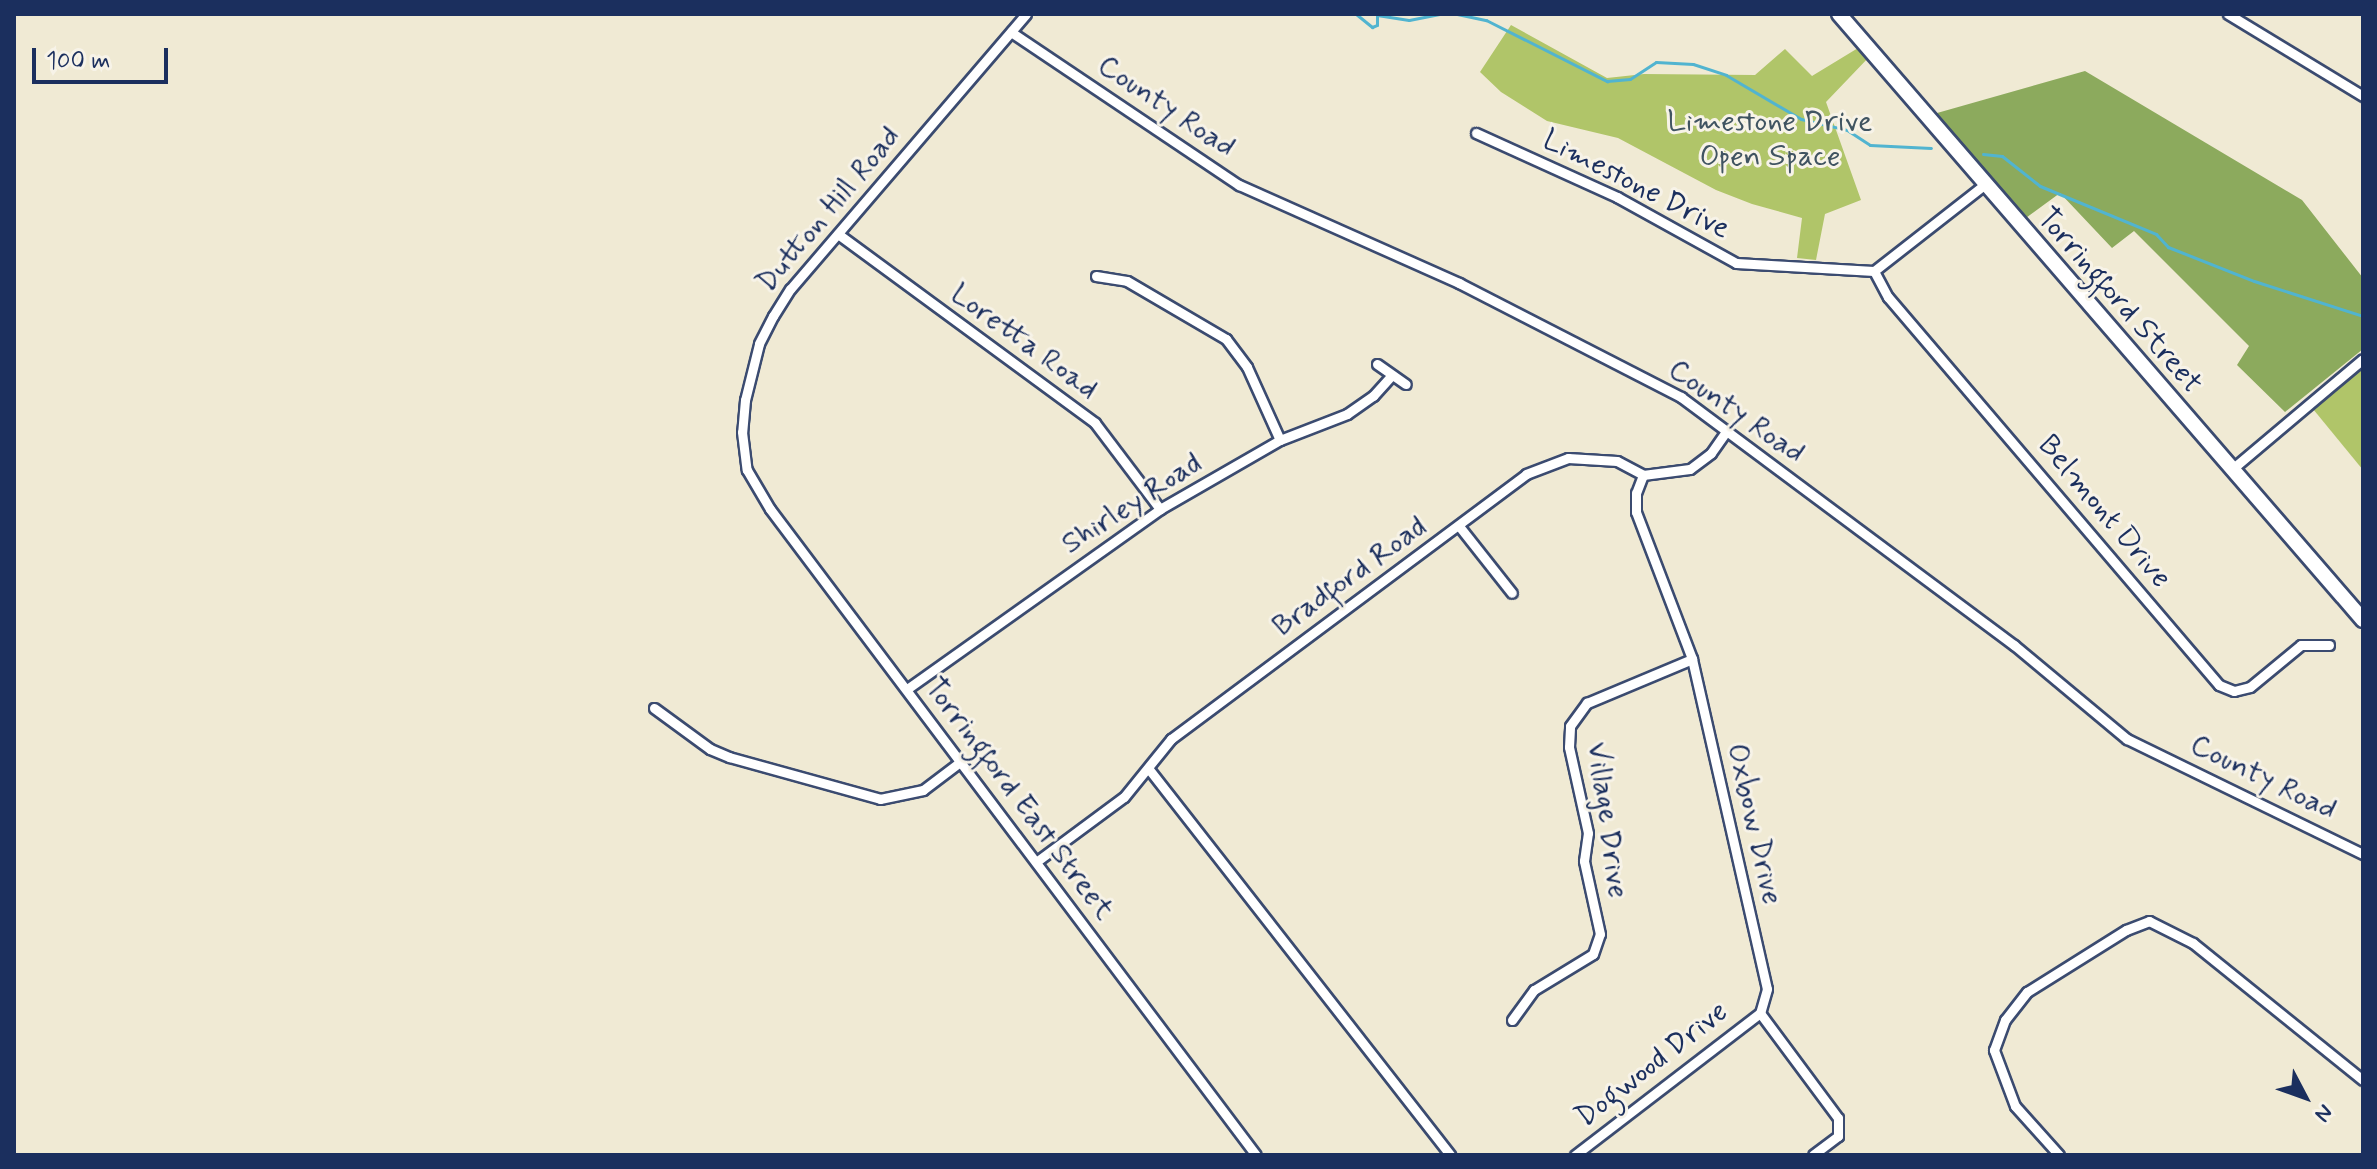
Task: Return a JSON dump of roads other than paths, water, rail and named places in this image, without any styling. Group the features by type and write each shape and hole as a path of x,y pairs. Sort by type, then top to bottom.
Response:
{"main road":[{"name":"Torringford Street","path":"1839,14 2363,620"}],"street":[{"name":"Dutton Hill Road","path":"747,470 742,432 745,400 759,344 790,289 1026,14"},
{"path":"2228,14 2363,96"},
{"name":"County Road","path":"1011,32 1239,185 1473,290 1681,397 1725,433 2014,645 2127,739 2363,854"},
{"name":"Limestone Drive","path":"1476,133 1617,197 1736,263 1874,271"},
{"path":"1874,271 1984,185"},
{"name":"Loretta Road","path":"838,234 1095,423 1160,509"},
{"name":"Belmont Drive","path":"1874,271 1888,297 2219,685 2234,691 2250,687 2301,645 2329,645"},
{"path":"1096,276 1127,281 1226,339 1247,367 1280,440"},
{"path":"2231,470 2363,359"},
{"path":"1377,364 1406,384"},
{"name":"Shirley Road","path":"907,689 1160,509 1280,440 1347,414 1373,396 1392,375"},
{"name":"Bradford Road","path":"1036,862 1124,797 1171,739 1526,474 1568,458 1617,461 1643,475 1690,469 1711,453 1725,433"},
{"name":"Torringford East Street","path":"747,470 770,509 1250,1153"},
{"name":"Oxbow Drive","path":"1643,475 1636,493 1636,512 1692,659 1767,989 1760,1013"},
{"path":"1459,526 1512,593"},
{"name":"Village Drive","path":"1512,1020 1534,990 1593,954 1600,934 1584,861 1588,833 1569,747 1570,726 1587,703 1692,659"},
{"path":"654,708 710,749 729,757 880,799 923,790 960,762"},
{"path":"1148,768 1450,1155"},
{"path":"2059,1155 2015,1106 1994,1050 2005,1020 2027,992 2126,930 2149,921 2193,943 2363,1080"},
{"path":"1760,1013 1838,1118 1838,1136 1813,1155"},
{"name":"Dogwood Drive","path":"1575,1155 1760,1013"}],"waterway":[{"path":"1356,14 1372,27 1377,25 1377,15 1409,20 1439,14"},
{"path":"1457,14 1486,20 1607,81 1630,79 1656,62 1693,64 1726,75 1801,119 1847,130 1870,145 1931,148"},
{"path":"1983,154 2002,156 2040,186 2156,234 2168,247 2254,281 2363,316"}],"park label":[{"name":"Limestone Drive Open Space","path":"1770,139"}]}
